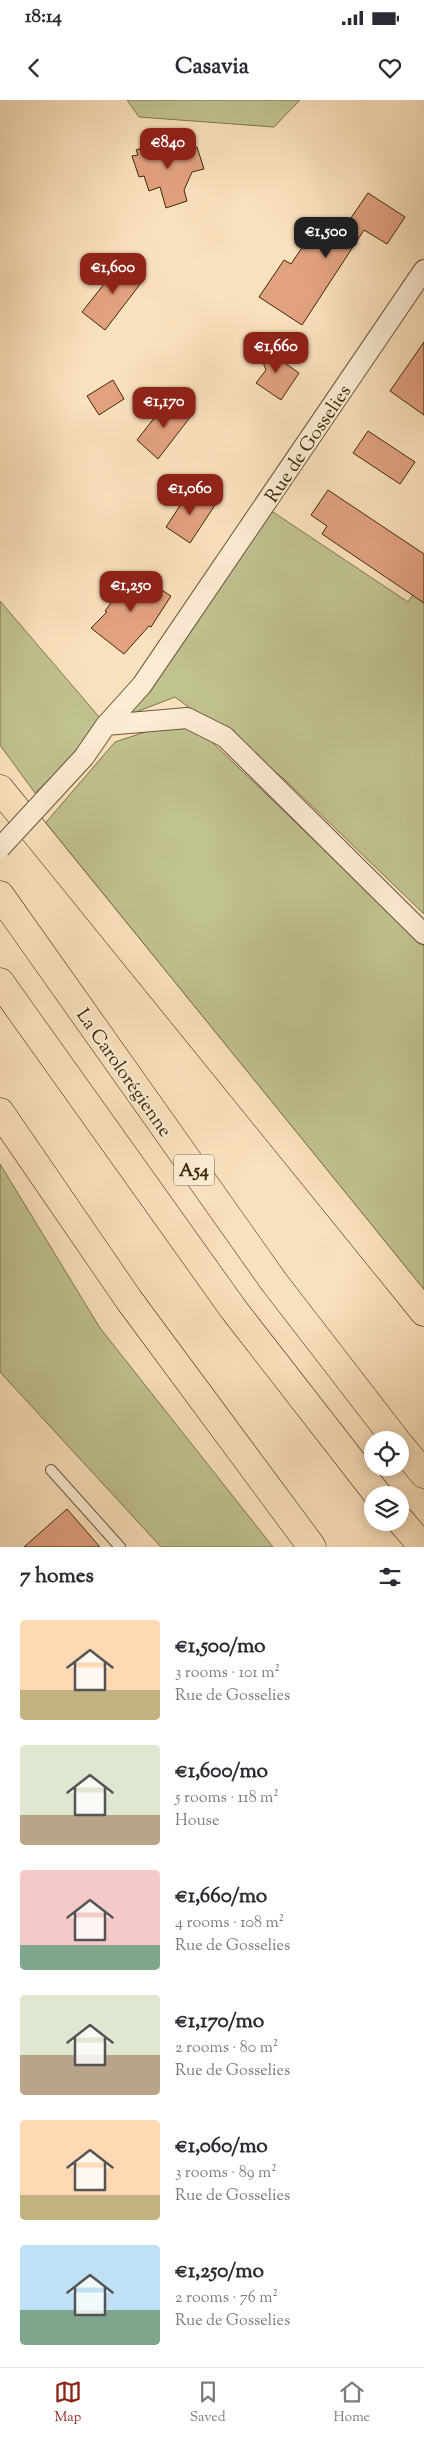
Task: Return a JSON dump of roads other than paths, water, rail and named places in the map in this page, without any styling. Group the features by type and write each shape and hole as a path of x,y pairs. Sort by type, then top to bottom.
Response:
{"highway":[{"path":"0,789 424,1312"},
{"name":"La Carolorégienne","path":"0,895 274,1282 389,1431"},
{"name":"A54","path":"0,982 234,1310 371,1486"},
{"path":"0,1112 129,1300 312,1547"},
{"path":"409,1456 424,1474"},
{"path":"409,1531 423,1547"}],"street":[{"name":"Rue de Gosselies","path":"0,848 84,757 106,725 142,685 424,270"},
{"path":"106,725 187,718 225,737 424,934"}],"lane":[{"path":"51,1470 120,1547"}]}
